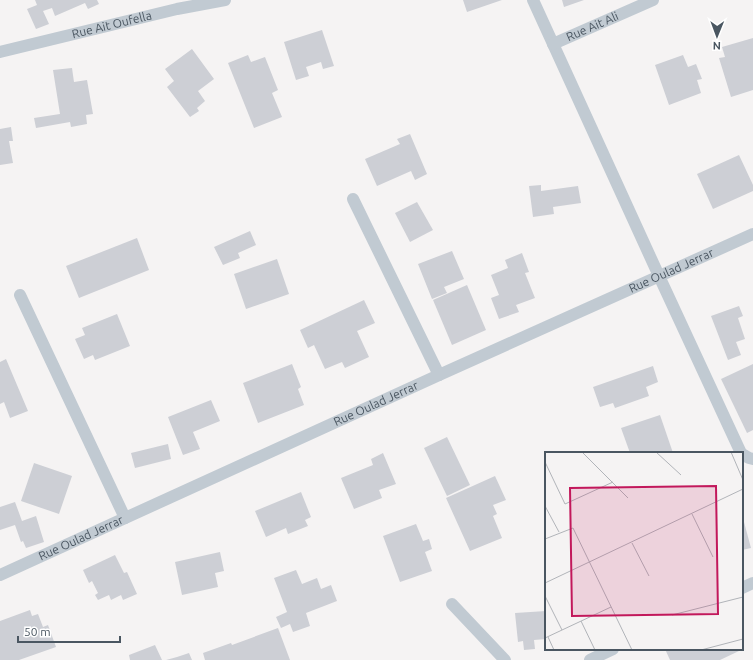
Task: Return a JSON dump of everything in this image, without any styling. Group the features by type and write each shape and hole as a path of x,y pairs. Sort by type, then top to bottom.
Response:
{"street":[{"name":"Rue Ait Oufella","path":"0,52 177,9 225,0"},
{"path":"533,0 659,276 742,452"},
{"name":"Rue Ait Ali","path":"554,44 653,0"},
{"path":"353,199 438,375"},
{"name":"Rue Oulad Jerrar","path":"0,575 438,375 753,234"},
{"path":"20,295 125,518"},
{"path":"743,454 753,459"},
{"path":"743,588 753,583"},
{"path":"452,604 505,660"},
{"path":"590,660 611,650"}],"building":[{"path":"35,0 97,0 99,4 88,9 85,3 55,16 52,8 43,11 49,24 36,29 27,9 37,5"},
{"path":"463,0 502,0 467,12"},
{"path":"562,0 584,0 564,7"},
{"path":"322,30 334,66 323,69 321,62 306,67 309,76 296,80 284,42"},
{"path":"753,38 753,90 731,97 719,58 725,57 722,47"},
{"path":"192,49 214,79 198,91 205,101 197,108 199,111 190,117 167,87 174,81 165,69"},
{"path":"248,55 251,62 265,57 278,90 272,93 282,117 254,128 228,63"},
{"path":"683,55 688,67 696,64 702,79 697,80 701,93 669,105 655,65"},
{"path":"72,68 74,82 87,80 93,114 86,115 87,124 71,127 70,122 36,128 34,118 60,114 53,70"},
{"path":"11,127 13,141 9,141 13,163 0,165 0,129"},
{"path":"410,134 427,174 415,180 411,171 377,186 365,159 400,144 397,139"},
{"path":"739,155 753,185 753,191 713,209 697,174"},
{"path":"541,185 541,191 578,186 581,203 553,207 554,214 533,217 529,186"},
{"path":"417,202 433,230 410,242 395,213"},
{"path":"250,231 256,245 238,253 240,258 223,265 214,247"},
{"path":"137,238 149,270 79,298 66,266"},
{"path":"452,251 464,279 444,287 447,293 432,299 418,264"},
{"path":"522,253 529,272 525,273 535,298 516,305 519,312 499,319 491,298 499,295 491,275 508,268 505,260"},
{"path":"277,259 289,294 246,309 234,274"},
{"path":"467,285 486,330 452,345 433,300"},
{"path":"364,300 375,323 357,331 369,357 345,368 342,362 325,369 314,345 308,348 300,330"},
{"path":"739,306 743,316 738,318 745,339 736,342 741,355 728,360 711,316"},
{"path":"117,314 130,346 95,360 93,355 84,359 75,339 85,335 82,328"},
{"path":"6,359 28,411 10,418 4,402 0,404 0,362"},
{"path":"292,364 301,387 298,389 304,405 258,423 243,383"},
{"path":"753,364 753,430 747,433 721,379"},
{"path":"653,366 658,382 646,387 649,396 615,408 613,403 600,407 593,387"},
{"path":"211,400 220,421 193,432 200,449 183,455 168,417"},
{"path":"660,415 673,452 630,452 621,428"},
{"path":"447,437 470,485 447,496 424,448"},
{"path":"168,444 171,459 135,468 131,453"},
{"path":"383,453 396,484 379,490 382,498 354,509 341,478 373,465 371,459"},
{"path":"34,463 72,476 59,514 21,501"},
{"path":"495,476 506,500 493,505 497,514 493,516 502,538 470,551 446,498"},
{"path":"301,492 311,517 305,520 308,526 288,534 286,528 266,537 255,511"},
{"path":"15,502 22,521 36,516 44,542 26,548 23,541 21,542 15,525 0,530 0,507"},
{"path":"743,522 744,522 751,548 743,550"},
{"path":"416,524 423,541 429,539 432,549 425,552 432,571 400,582 383,536"},
{"path":"220,552 224,571 215,573 218,587 182,595 175,562"},
{"path":"115,555 124,573 127,572 137,594 123,600 121,595 111,600 109,595 98,600 95,595 98,593 92,581 89,583 83,570"},
{"path":"296,570 302,584 317,578 321,589 331,585 337,601 306,613 310,626 293,632 290,624 281,628 276,617 287,612 274,578"},
{"path":"30,610 32,616 38,614 43,627 48,625 56,647 19,660 0,660 0,621"},
{"path":"545,611 545,639 534,640 535,649 524,650 523,641 518,642 515,613"},
{"path":"278,628 290,660 205,660 203,653 231,643 232,645"},
{"path":"155,645 162,660 130,660 129,655"},
{"path":"665,650 739,651 720,660 670,660"},
{"path":"189,653 192,660 166,660 177,657"}]}
